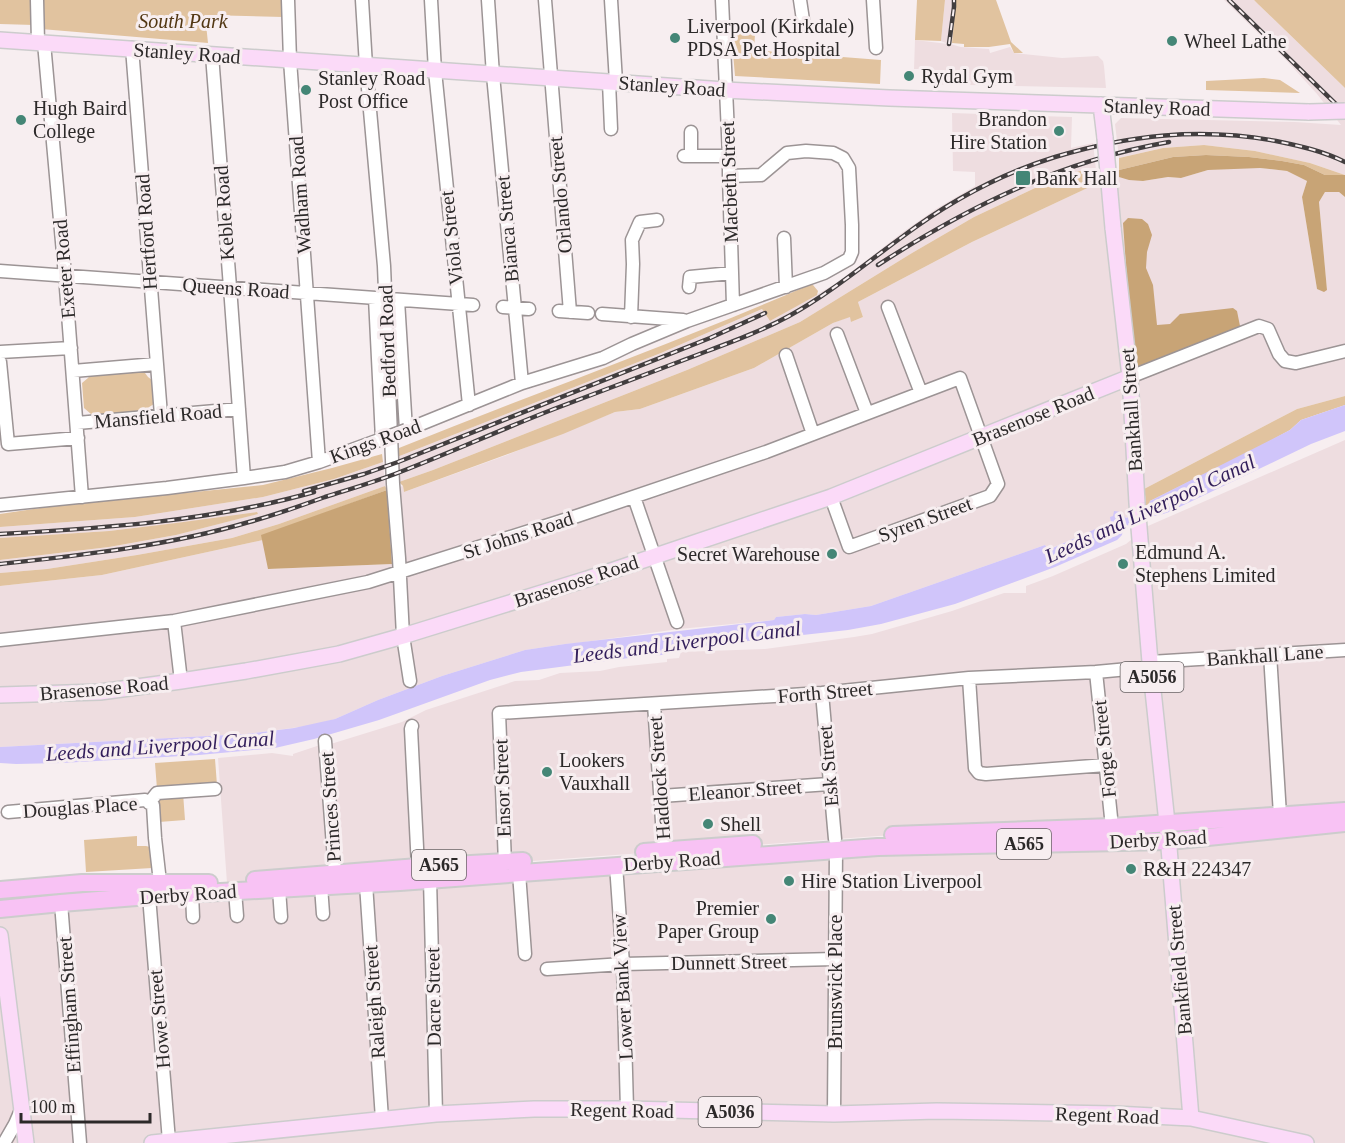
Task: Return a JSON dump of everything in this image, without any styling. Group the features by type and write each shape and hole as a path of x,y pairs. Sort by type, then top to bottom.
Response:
{"highway":[{"name":"Derby Road","path":"0,909 149,896 279,890 616,865 835,844 878,836 1112,827 1345,811"},
{"path":"1167,823 1178,830 1244,826 1263,831"},
{"name":"Derby Road","path":"0,890 82,883 227,883 335,872 664,851 835,844 878,847 1169,841 1345,823"},
{"path":"1074,829 1092,832 1156,831 1163,834 1169,841"},
{"path":"0,899 40,896 61,903"}],"main road":[{"name":"Stanley Road","path":"0,40 725,90 890,98 1309,112 1345,111"},
{"name":"Bankhall Street","path":"1101,105 1130,376 1150,665 1167,823"},
{"name":"Brasenose Road","path":"0,695 100,692 181,681 339,654 403,636 587,579 831,497 1130,376"},
{"name":"Bankfield Street","path":"1167,823 1191,1118"},
{"path":"0,935 26,1143"},
{"name":"Regent Road","path":"152,1143 436,1114 534,1109 627,1109 834,1114 1012,1111 1115,1114 1191,1118 1306,1143"}],"street":[{"name":"Exeter Road","path":"37,0 65,275 82,496"},
{"name":"Wadham Road","path":"288,0 290,60 319,462"},
{"name":"Bedford Road","path":"362,0 383,258 380,298 382,439"},
{"name":"Viola Street","path":"431,0 435,71 469,405"},
{"name":"Bianca Street","path":"489,0 509,308 522,383"},
{"name":"Orlando Street","path":"545,0 565,312 588,314"},
{"path":"611,0 611,129"},
{"name":"Macbeth Street","path":"722,0 733,305"},
{"path":"800,0 803,21"},
{"path":"873,0 876,48"},
{"name":"Hertford Road","path":"132,48 161,415"},
{"name":"Keble Road","path":"212,55 244,478"},
{"path":"691,132 687,156 729,156"},
{"name":"Kings Road","path":"0,505 285,472 406,430 522,383 603,358 687,321 830,270 849,259 852,252 849,168 843,158 833,153 806,151 787,153 761,175 729,176"},
{"path":"631,317 632,240 640,222 657,220"},
{"path":"784,238 786,286"},
{"name":"Queens Road","path":"0,271 473,305"},
{"path":"689,277 732,273"},
{"name":"Bedford Road","path":"380,298 403,636 410,681"},
{"name":"Bedford Road","path":"398,300 406,430"},
{"path":"888,307 921,393"},
{"path":"509,308 529,309"},
{"path":"602,314 687,321"},
{"path":"1130,376 1258,326 1268,329 1279,354 1285,361 1296,363 1345,351"},
{"path":"837,334 867,413"},
{"path":"0,352 71,348"},
{"path":"786,355 813,434"},
{"path":"0,362 4,445 78,438"},
{"path":"73,371 156,364"},
{"name":"St Johns Road","path":"0,640 174,621 357,585 634,497 766,452 960,378 981,436"},
{"name":"Mansfield Road","path":"77,423 239,409"},
{"name":"Syren Street","path":"831,497 849,547 990,496 998,484 981,436"},
{"path":"634,497 677,622"},
{"path":"174,621 181,681"},
{"name":"Bankhall Lane","path":"1150,665 1269,654 1345,650"},
{"path":"1269,654 1280,815"},
{"name":"Forth Street","path":"499,713 822,693 969,678 1096,672 1150,665"},
{"name":"Forge Street","path":"1096,672 1112,827"},
{"path":"969,678 975,768 979,773 1106,765"},
{"name":"Esk Street","path":"822,693 835,844"},
{"name":"Haddock Street","path":"654,704 664,851"},
{"name":"Ensor Street","path":"499,713 505,862"},
{"path":"412,726 418,867"},
{"name":"Princes Street","path":"325,741 335,872"},
{"name":"Eleanor Street","path":"661,796 829,784"},
{"path":"149,803 157,793 215,789"},
{"name":"Douglas Place","path":"9,812 145,800 153,805 150,838 160,882"},
{"name":"Brunswick Place","path":"834,1114 835,844"},
{"name":"Lower Bank View","path":"616,865 623,964 627,1109"},
{"path":"519,873 525,954"},
{"name":"Dacre Street","path":"430,879 436,1114"},
{"name":"Raleigh Street","path":"366,884 382,1119"},
{"path":"321,886 323,914"},
{"path":"279,890 281,917"},
{"path":"235,891 237,916"},
{"path":"192,894 193,917"},
{"name":"Howe Street","path":"149,896 169,1141"},
{"name":"Effingham Street","path":"61,903 80,1143"},
{"name":"Dunnett Street","path":"547,969 623,964 835,959"},
{"path":"4,1143 22,1108"}],"shaded area":[{"path":"945,0 956,0 952,43 950,44 989,49 990,53 1010,47 1014,53 1062,58 1098,56 1103,61 1106,88 921,84 921,69 914,69 915,40 948,44 941,41"},
{"path":"1224,0 1254,0 1345,88 1345,175 1310,163 1255,151 1204,145 1163,148 1119,158 1115,124 1121,118 1341,125 1286,60"},
{"path":"952,113 1072,117 1071,148 1093,143 1096,170 1087,173 1085,169 1052,180 974,217 800,322 687,370 399,482 397,457 661,353 762,309 770,321 837,283 903,232 975,186 975,172 953,171"},
{"path":"1206,155 1282,161 1304,165 1325,175 1345,175 1345,197 1339,192 1325,192 1319,202 1327,290 1324,292 1317,289 1302,197 1307,181 1287,171 1260,168 1208,170 1181,178 1168,177 1143,181 1119,177 1119,170 1173,157"},
{"path":"1232,168 1287,171 1307,181 1302,197 1317,289 1327,290 1319,202 1325,192 1339,192 1345,197 1345,396 1297,409 1144,489 1146,501 1143,510 1126,518 1121,512 1112,522 1047,550 1045,545 871,606 816,615 776,617 774,620 679,629 525,650 442,676 315,725 246,734 0,747 0,586 102,575 263,540 269,569 392,564 387,490 403,486 404,492 507,455 615,412 640,409 754,368 833,323 851,316 851,322 863,317 858,302 972,242 1096,184 1119,170 1120,177 1143,181 1168,177 1181,178 1208,170"},
{"path":"1128,218 1142,219 1148,224 1152,235 1147,252 1146,268 1153,285 1157,325 1170,324 1180,314 1233,308 1237,311 1240,326 1143,368 1133,364 1123,223"},
{"path":"1345,440 1345,1143 0,1143 0,909 506,874 1169,841 1167,823 878,836 505,863 335,872 227,883 218,758 272,753 293,756 293,754 320,745 334,743 402,722 426,710 515,681 539,680 560,673 600,671 667,662 667,659 679,658 681,652 765,649 872,634 1004,593 1026,593 1026,586 1126,544 1148,526"},
{"path":"383,462 385,486 279,524 232,538 47,569 0,573 0,560 109,547 176,535 257,514 109,531 0,538 0,527 135,517 263,497 334,479"},
{"path":"387,490 392,564 268,569 261,535"}],"green space":[{"path":"0,0 33,0 34,25 0,24"},
{"name":"South Park","path":"41,0 281,0 283,17 205,15 208,43 41,29"},
{"path":"917,0 945,0 941,41 915,40"},
{"path":"956,0 996,0 1011,42 1023,53 1014,53 1010,44 964,47 964,44 952,43"},
{"path":"1254,0 1345,0 1345,88 1259,5"},
{"path":"731,30 752,30 755,34 754,50 881,60 880,84 735,76"},
{"path":"1264,78 1280,80 1300,93 1206,90 1206,81"},
{"path":"1204,145 1255,151 1310,163 1345,175 1325,175 1304,165 1282,161 1206,155 1173,157 1119,170 1119,158 1163,148"},
{"path":"1086,169 1087,173 1096,170 1096,184 972,242 858,302 863,317 851,322 850,317 833,323 754,368 640,409 615,412 563,434 404,492 399,482 687,370 800,322 974,217 1052,180"},
{"path":"813,285 818,291 817,295 770,321 762,309 661,353 397,457 399,448 707,328"},
{"path":"142,369 152,380 154,404 146,409 145,414 93,418 84,408 82,383 91,374"},
{"path":"1345,396 1345,405 1301,420 1290,430 1257,448 1150,501 1148,508 1143,510 1146,501 1144,489 1297,409"},
{"path":"382,454 383,462 334,479 263,497 135,517 0,527 0,514 47,507 263,485"},
{"path":"385,486 387,490 262,536 263,540 102,575 0,586 0,573 47,569 232,538 279,524"},
{"path":"257,512 258,514 176,535 109,547 0,560 0,538 109,531"},
{"path":"215,759 217,785 157,789 155,763"},
{"path":"183,793 185,820 159,822 158,794"},
{"path":"137,836 137,846 150,847 152,868 86,872 84,840"}],"water":[{"name":"Leeds and Liverpool Canal","path":"1345,405 1345,431 1311,444 1169,512 1148,516 1123,528 1122,535 1117,540 1055,567 955,604 881,624 848,630 677,649 662,655 521,672 490,680 379,720 275,748 62,763 0,763 0,747 246,734 294,728 335,719 442,676 525,650 774,620 776,617 816,615 871,606 1045,545 1048,550 1111,522 1110,517 1113,516 1114,511 1121,512 1126,518 1148,508 1150,501 1290,430 1301,420"}],"railway":[{"path":"949,44 954,0"},
{"path":"1229,0 1345,113"},
{"path":"0,564 94,553 188,537 268,516 391,476 777,322 818,298 919,224 956,201 1014,172 1055,157 1110,143 1137,139 1220,134 1303,147 1345,162"},
{"path":"878,265 947,224 1017,188 1091,161 1169,142"},
{"path":"304,491 398,462 710,338 765,313"},
{"path":"0,534 158,522 237,510 314,492"}],"place":[{"name":"Liverpool (Kirkdale) PDSA Pet Hospital","path":"675,38"},
{"name":"Wheel Lathe","path":"1172,41"},
{"name":"Rydal Gym","path":"909,76"},
{"name":"Stanley Road Post Office","path":"306,90"},
{"name":"Hugh Baird College","path":"21,120"},
{"name":"Brandon Hire Station","path":"1059,131"},
{"name":"Bank Hall","path":"1023,178"},
{"name":"Secret Warehouse","path":"832,554"},
{"name":"Edmund A. Stephens Limited","path":"1123,564"},
{"name":"Lookers Vauxhall","path":"547,772"},
{"name":"Shell","path":"708,824"},
{"name":"R&H 224347","path":"1131,869"},
{"name":"Hire Station Liverpool","path":"789,881"},
{"name":"Premier Paper Group","path":"771,919"}]}
